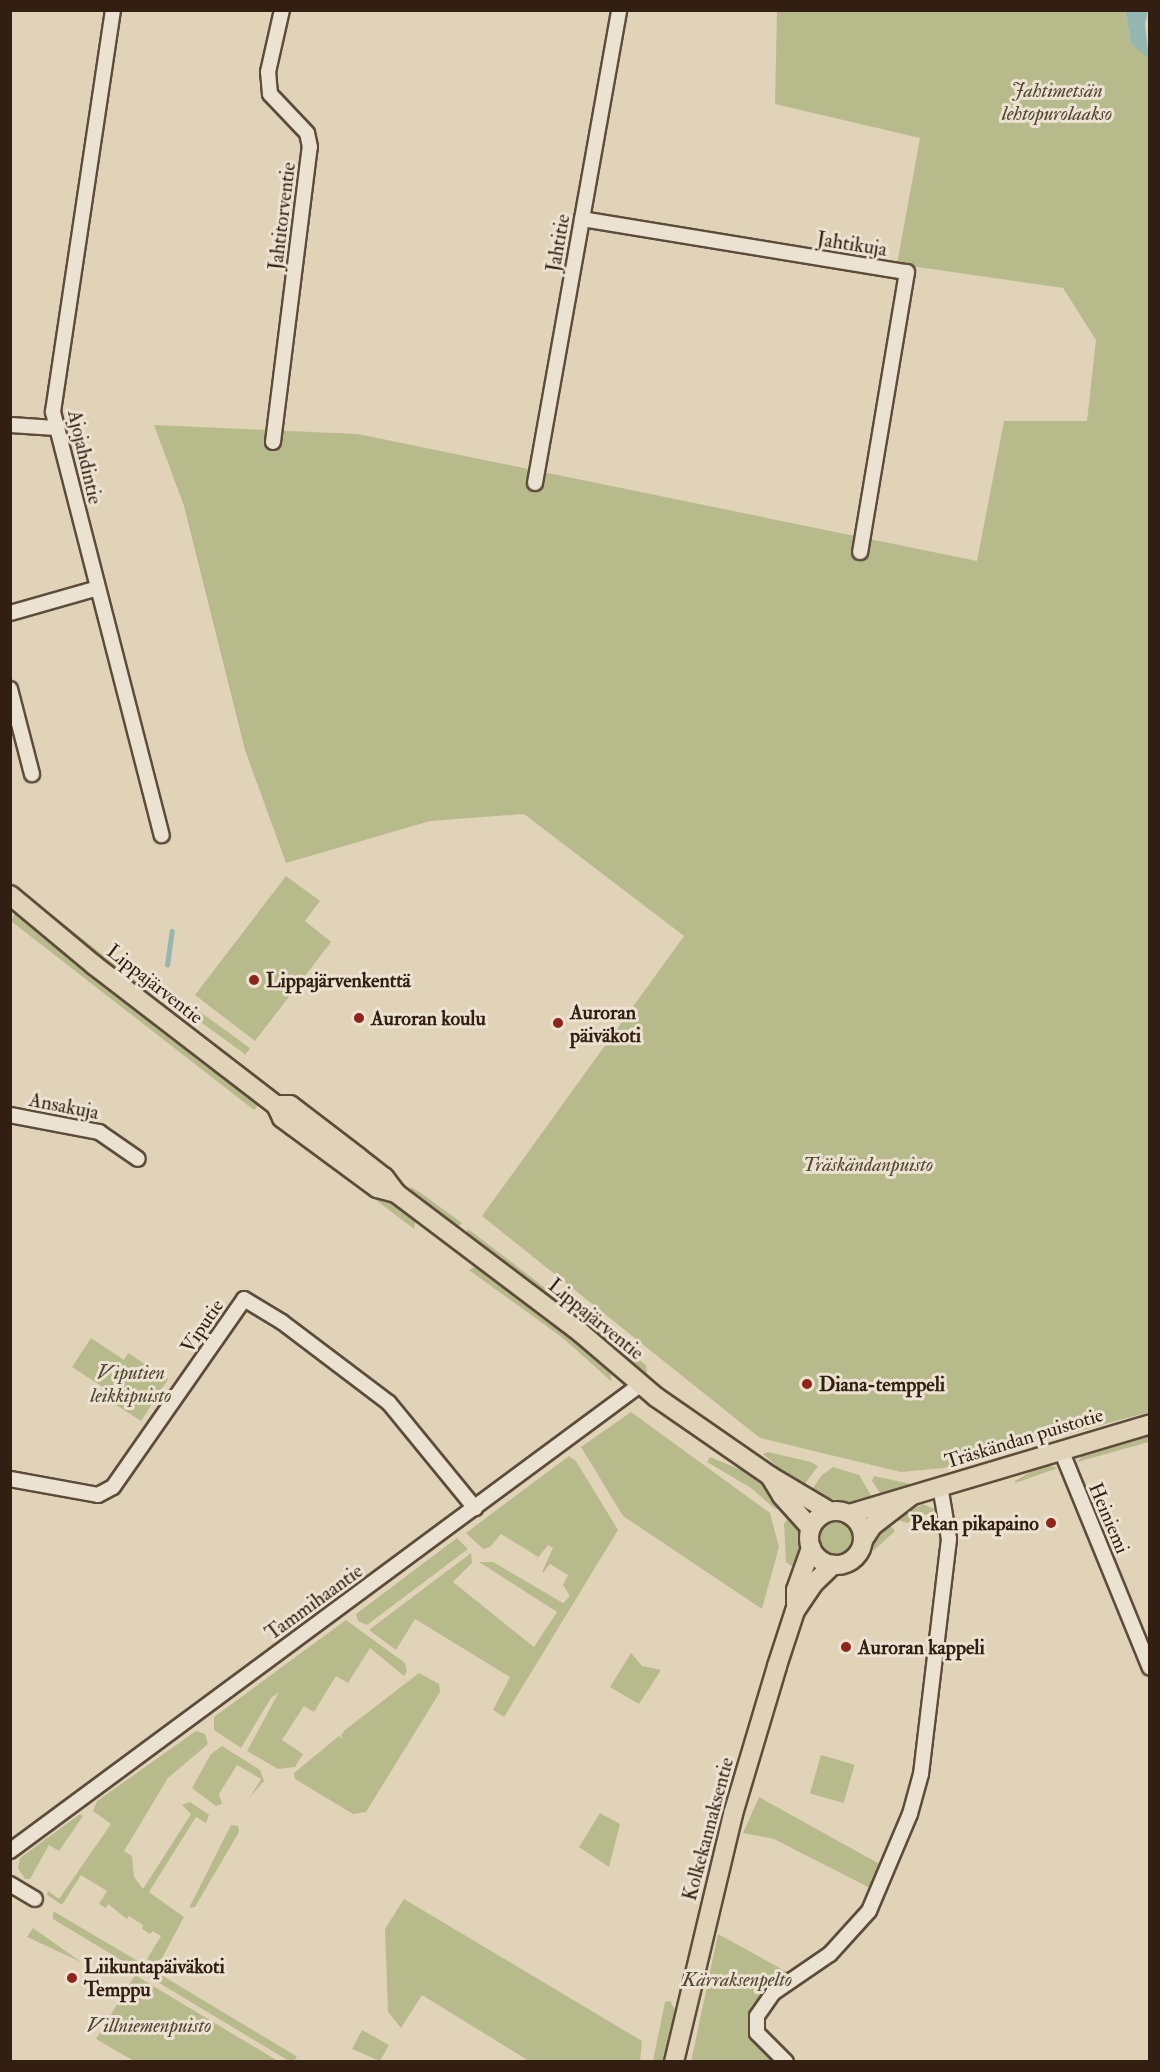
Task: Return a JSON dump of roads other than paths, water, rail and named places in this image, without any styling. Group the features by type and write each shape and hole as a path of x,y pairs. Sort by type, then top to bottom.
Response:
{"main road":[{"name":"Lippajärventie","path":"10,895 70,946 276,1105 282,1118 370,1183 396,1193 581,1333 641,1384 770,1476 829,1511"},
{"name":"Träskändan puistotie","path":"849,1514 892,1498 911,1496 1149,1424"},
{"name":"Lippajärventie","path":"770,1476 782,1496 810,1527"},
{"name":"Träskändan puistotie","path":"863,1540 872,1526 911,1496"},
{"path":"829,1511 849,1514 861,1528 863,1540 854,1558 833,1565 822,1561 811,1548 810,1527 829,1511"},
{"name":"Kolkekannaksentie","path":"674,2061 733,1814 795,1611 796,1590 811,1548"},
{"name":"Kolkekannaksentie","path":"795,1611 818,1578 833,1565"}],"street":[{"name":"Ajojahdintie","path":"113,10 53,400 56,428 162,835"},
{"name":"Jahtitorventie","path":"273,442 310,147 307,134 270,94 268,72 282,10"},
{"name":"Jahtitie","path":"535,483 619,10"},
{"name":"Jahtikuja","path":"582,219 907,272 860,552"},
{"path":"10,425 56,428"},
{"path":"10,613 98,588"},
{"path":"10,689 32,774"},
{"name":"Ansakuja","path":"10,1115 99,1132 138,1159"},
{"name":"Viputie","path":"10,1479 98,1495 113,1487 244,1299 282,1322 389,1403 476,1508"},
{"name":"Tammihaantie","path":"10,1851 641,1384"},
{"name":"Heiniemi","path":"1061,1450 1149,1668"},
{"path":"786,2061 757,2033 757,2016 773,1993 830,1954 869,1911 910,1814 921,1774 949,1539 940,1486"},
{"path":"10,1884 35,1899"}],"water":[{"path":"1125,10 1148,11 1145,24 1149,59 1131,44"}],"waterway":[{"path":"167,965 172,931"}],"place":[{"name":"Lippajärvenkenttä","path":"254,980"},
{"name":"Auroran koulu","path":"359,1018"},
{"name":"Auroran päiväkoti","path":"558,1023"},
{"name":"Diana-temppeli","path":"807,1384"},
{"name":"Pekan pikapaino","path":"1051,1523"},
{"name":"Auroran kappeli","path":"846,1647"},
{"name":"Liikuntapäiväkoti Temppu","path":"72,1978"}],"park label":[{"name":"Jahtimetsän lehtopurolaakso","path":"1057,102"},
{"name":"Träskändanpuisto","path":"868,1164"},
{"name":"Viputien leikkipuisto","path":"131,1384"},
{"name":"Kärraksenpelto","path":"737,1979"},
{"name":"Villniemenpuisto","path":"149,2025"}]}
